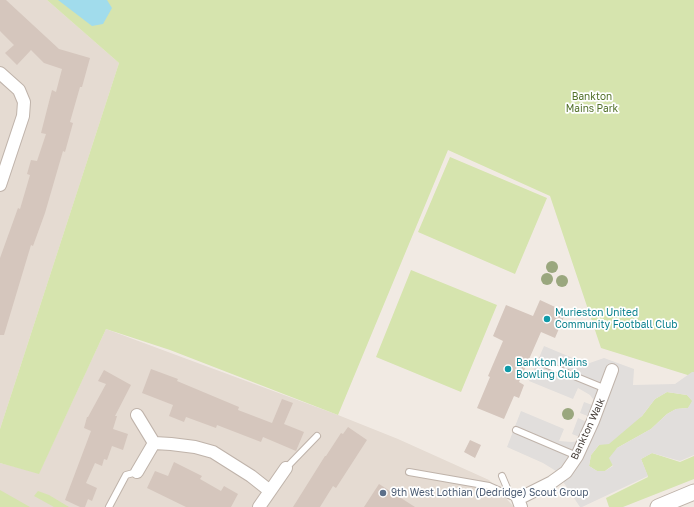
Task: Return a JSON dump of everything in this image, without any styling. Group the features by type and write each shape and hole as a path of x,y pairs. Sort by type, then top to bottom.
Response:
{"street":[{"path":"0,73 19,90 24,102 23,116 0,182"},
{"name":"Bankton Walk","path":"516,500 552,482 566,472 577,456 592,425 612,370"},
{"path":"137,415 154,443"},
{"path":"137,472 154,443"},
{"path":"154,443 195,447 213,452 251,476 270,491"},
{"path":"259,507 286,468"},
{"path":"667,505 694,492"}],"lane":[{"path":"540,362 606,389"},
{"path":"516,430 577,456"},
{"path":"286,468 317,436"},
{"path":"109,507 126,475 137,472"},
{"path":"409,472 488,486 516,500"},
{"path":"502,476 516,500"}],"shaded area":[{"path":"0,0 47,0 119,63 0,429"},
{"path":"106,329 338,415 398,439 489,480 514,507 0,507 0,463 39,473"},
{"path":"544,346 587,364 604,358 634,369 633,385 675,384 694,372 694,455 680,461 652,453 641,459 648,476 580,507 556,471 543,463 507,447 521,411 564,429 559,441 578,441 582,438 572,434 578,418 589,423 590,417 580,413 584,402 595,406 593,399 590,395 578,388 573,399 529,381","holes":["667,392 687,395 692,401 688,408 676,409 667,414 651,429 617,448 609,458 613,466 605,471 597,471 589,466 591,455 599,445 609,444 642,416 655,399"]}],"green space":[{"name":"Bankton Mains Park","path":"47,0 694,0 694,377 601,348 550,196 448,150 338,415 170,350 106,329 39,474 0,463 0,429 119,63"},
{"path":"450,157 547,198 515,274 418,232"},
{"path":"411,270 497,305 461,392 376,357"},
{"path":"667,392 687,395 693,401 688,408 676,409 667,414 651,429 617,448 613,465 605,471 597,471 589,466 591,455 599,445 642,416 655,399"},
{"path":"652,453 680,462 694,456 694,479 623,507 609,507 606,498 648,477 641,459"},
{"path":"0,490 30,507 0,507"},
{"path":"38,491 49,495 69,507 54,507 34,496"}],"water":[{"path":"58,0 107,0 112,8 103,24 92,26"}],"building":[{"path":"0,0 6,0 59,49 90,58 70,122 73,123 65,152 63,151 45,213 33,246 31,245 4,335 0,335 0,258 18,208 20,209 30,175 27,174 31,160 37,161 46,134 41,133 52,90 56,92 62,69 44,63 31,50 17,65 5,53 14,45 0,31"},
{"name":"Bankton Mains Bowling Club","path":"540,300 566,312 555,338 541,332 519,382 524,385 519,398 514,396 504,419 477,408 490,377 488,376 503,341 493,336 506,305 533,316"},
{"path":"151,369 178,379 177,381 239,407 238,410 272,423 282,399 293,403 284,424 304,432 296,451 263,437 261,442 217,425 216,428 186,417 184,422 169,416 173,405 142,393"},
{"path":"104,370 131,385 115,416 117,416 113,429 128,434 123,450 112,446 107,460 104,459 102,466 95,463 86,483 97,488 92,501 88,499 85,507 80,507 65,500 91,431 84,428 87,417 106,384 98,381"},
{"path":"348,427 367,440 336,488 333,486 320,507 293,507 325,456 341,433 343,434"},
{"path":"470,440 481,445 475,458 464,452"},
{"path":"174,462 202,476 200,479 221,491 224,486 238,494 231,507 186,507 147,488 155,471 168,476"},
{"name":"9th West Lothian (Dedridge) Scout Group","path":"379,484 415,507 364,507"}],"place":[{"name":"Murieston United Community Football Club","path":"547,319"},
{"name":"Bankton Mains Bowling Club","path":"508,369"},
{"name":"9th West Lothian (Dedridge) Scout Group","path":"383,493"}]}
